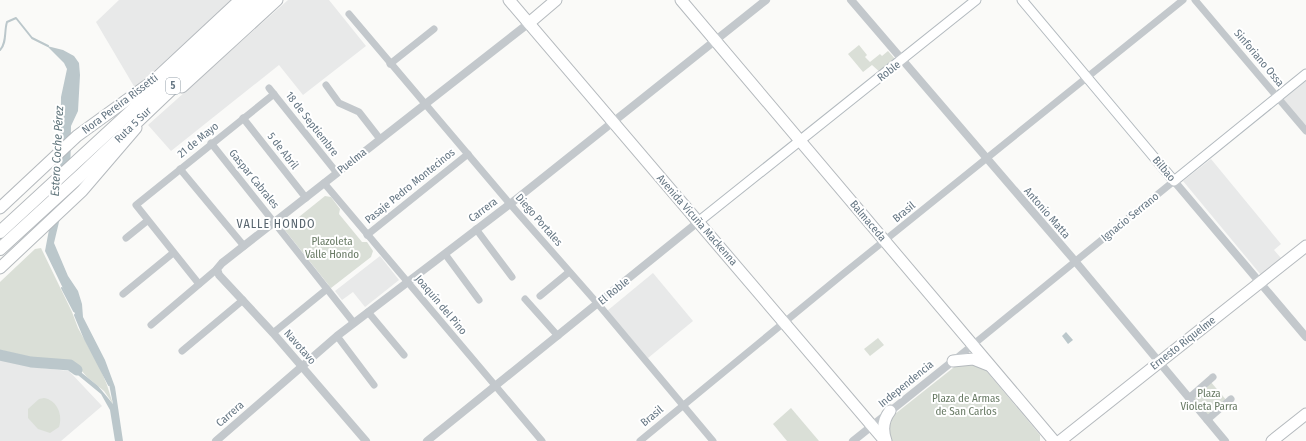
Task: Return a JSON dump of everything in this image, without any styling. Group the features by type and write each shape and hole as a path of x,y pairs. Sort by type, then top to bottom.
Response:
{"highway":[{"name":"Ruta 5 Sur","path":"0,232 252,0"},
{"name":"Ruta 5 Sur","path":"0,249 82,174 265,0"}],"main road":[{"name":"Nora Pereira Rissetti","path":"0,208 77,136 153,81 240,0"},
{"path":"0,268 82,191 139,125 277,0"},
{"name":"Avenida Vicuña Mackenna","path":"509,0 885,441"},
{"name":"Puelma","path":"529,23 556,0"},
{"name":"Balmaceda","path":"681,0 1054,441"},
{"name":"Roble","path":"800,140 976,0"},
{"name":"Bilbao","path":"1022,0 1174,181"},
{"name":"Ignacio Serrano","path":"1174,181 1306,74"},
{"name":"El Roble","path":"698,222 800,140"},
{"name":"Ernesto Riquelme","path":"1060,441 1306,246"},
{"path":"953,361 973,359 992,367"},
{"path":"885,441 883,427 885,419 890,411"},
{"path":"1272,441 1306,414"},
{"path":"1042,427 1043,441"}],"street":[{"name":"Carrera","path":"216,441 337,336 510,204 766,0"},
{"name":"Antonio Matta","path":"850,0 901,61 1075,261 1225,441"},
{"name":"Brasil","path":"640,441 682,405 1183,0"},
{"name":"Sinforiano Ossa","path":"1195,0 1306,131"},
{"name":"Diego Portales","path":"348,14 510,204 598,304 713,441"},
{"name":"Puelma","path":"151,325 200,284 222,263 529,23"},
{"path":"390,64 434,29"},
{"path":"326,85 339,102 359,112 380,139"},
{"name":"18 de Septiembre","path":"269,88 337,173"},
{"name":"21 de Mayo","path":"147,221 136,205 274,94"},
{"name":"5 de Abril","path":"243,118 306,198"},
{"name":"Gaspar Cabrales","path":"212,143 354,323"},
{"name":"Pasaje Pedro Montecinos","path":"367,235 468,154"},
{"path":"180,169 244,246"},
{"name":"Ignacio Serrano","path":"972,345 1174,181"},
{"name":"Bilbao","path":"1174,181 1306,337"},
{"name":"Joaquín del Pino","path":"324,183 542,441"},
{"path":"126,238 147,221 200,284"},
{"name":"El Roble","path":"427,441 698,222"},
{"path":"476,229 512,277"},
{"path":"123,294 173,252"},
{"path":"445,254 479,300"},
{"name":"Navotavo","path":"217,269 219,275 243,300 366,441"},
{"path":"540,296 569,272"},
{"path":"273,334 327,289"},
{"path":"525,299 558,336"},
{"path":"182,351 243,300"},
{"path":"368,312 404,355"},
{"path":"337,336 374,385"},
{"name":"Independencia","path":"853,441 972,345"},
{"path":"1189,398 1213,378"},
{"path":"1207,420 1231,399"}],"shaded area":[{"path":"119,0 232,0 135,88 96,22"},
{"path":"288,0 329,0 366,46 303,95 279,65 171,151 148,125"},
{"path":"47,46 63,50 74,56 79,63 80,75 78,111 71,126 70,192 59,222 54,243 68,276 78,291 82,304 83,317 105,360 115,387 123,441 115,441 110,410 101,394 73,371 64,368 64,365 69,364 77,369 98,386 113,404 109,384 85,339 73,309 45,251 51,219 58,205 60,187 61,97 67,69 64,63"},
{"path":"1306,77 1306,129 1281,98"},
{"path":"1211,159 1281,244 1274,250 1281,258 1261,275 1183,181"},
{"path":"380,256 399,280 365,307 353,292 342,300 335,291"},
{"path":"653,273 693,321 648,358 607,311"},
{"path":"1066,332 1073,340 1068,344 1062,336"},
{"path":"0,360 32,367 69,371 102,406 61,441 0,441"}],"green space":[{"path":"859,45 867,55 865,57 870,62 880,54 882,56 888,51 895,61 881,73 872,65 863,72 848,54"},
{"name":"Plazoleta Valle Hondo","path":"325,196 331,197 340,209 339,214 362,242 367,242 373,251 371,257 331,288 284,229"},
{"path":"41,248 72,312 78,328 100,368 113,404 104,391 87,377 75,363 30,357 0,350 0,282 35,249"},
{"path":"878,338 884,345 870,356 864,349"},
{"name":"Plaza de Armas de San Carlos","path":"969,362 984,368 1040,435 1040,441 890,441 888,425 895,414 958,364"},
{"name":"Plaza Violeta Parra","path":"1210,381 1227,401 1208,417 1191,397"},
{"path":"39,399 49,399 56,405 60,418 59,427 50,433 38,429 28,418 28,409"},
{"path":"791,408 819,441 787,441 773,424"}],"waterway":[{"name":"Estero Coche Pérez","path":"0,50 4,44 7,22 16,18 32,38 48,46"},
{"name":"Estero Coche Pérez","path":"62,288 74,311"},
{"name":"Estero Coche Pérez","path":"75,315 85,339 109,385"},
{"path":"0,355 31,362 70,365 77,370"}],"district":[{"name":"VALLE HONDO","path":"276,224"}]}
